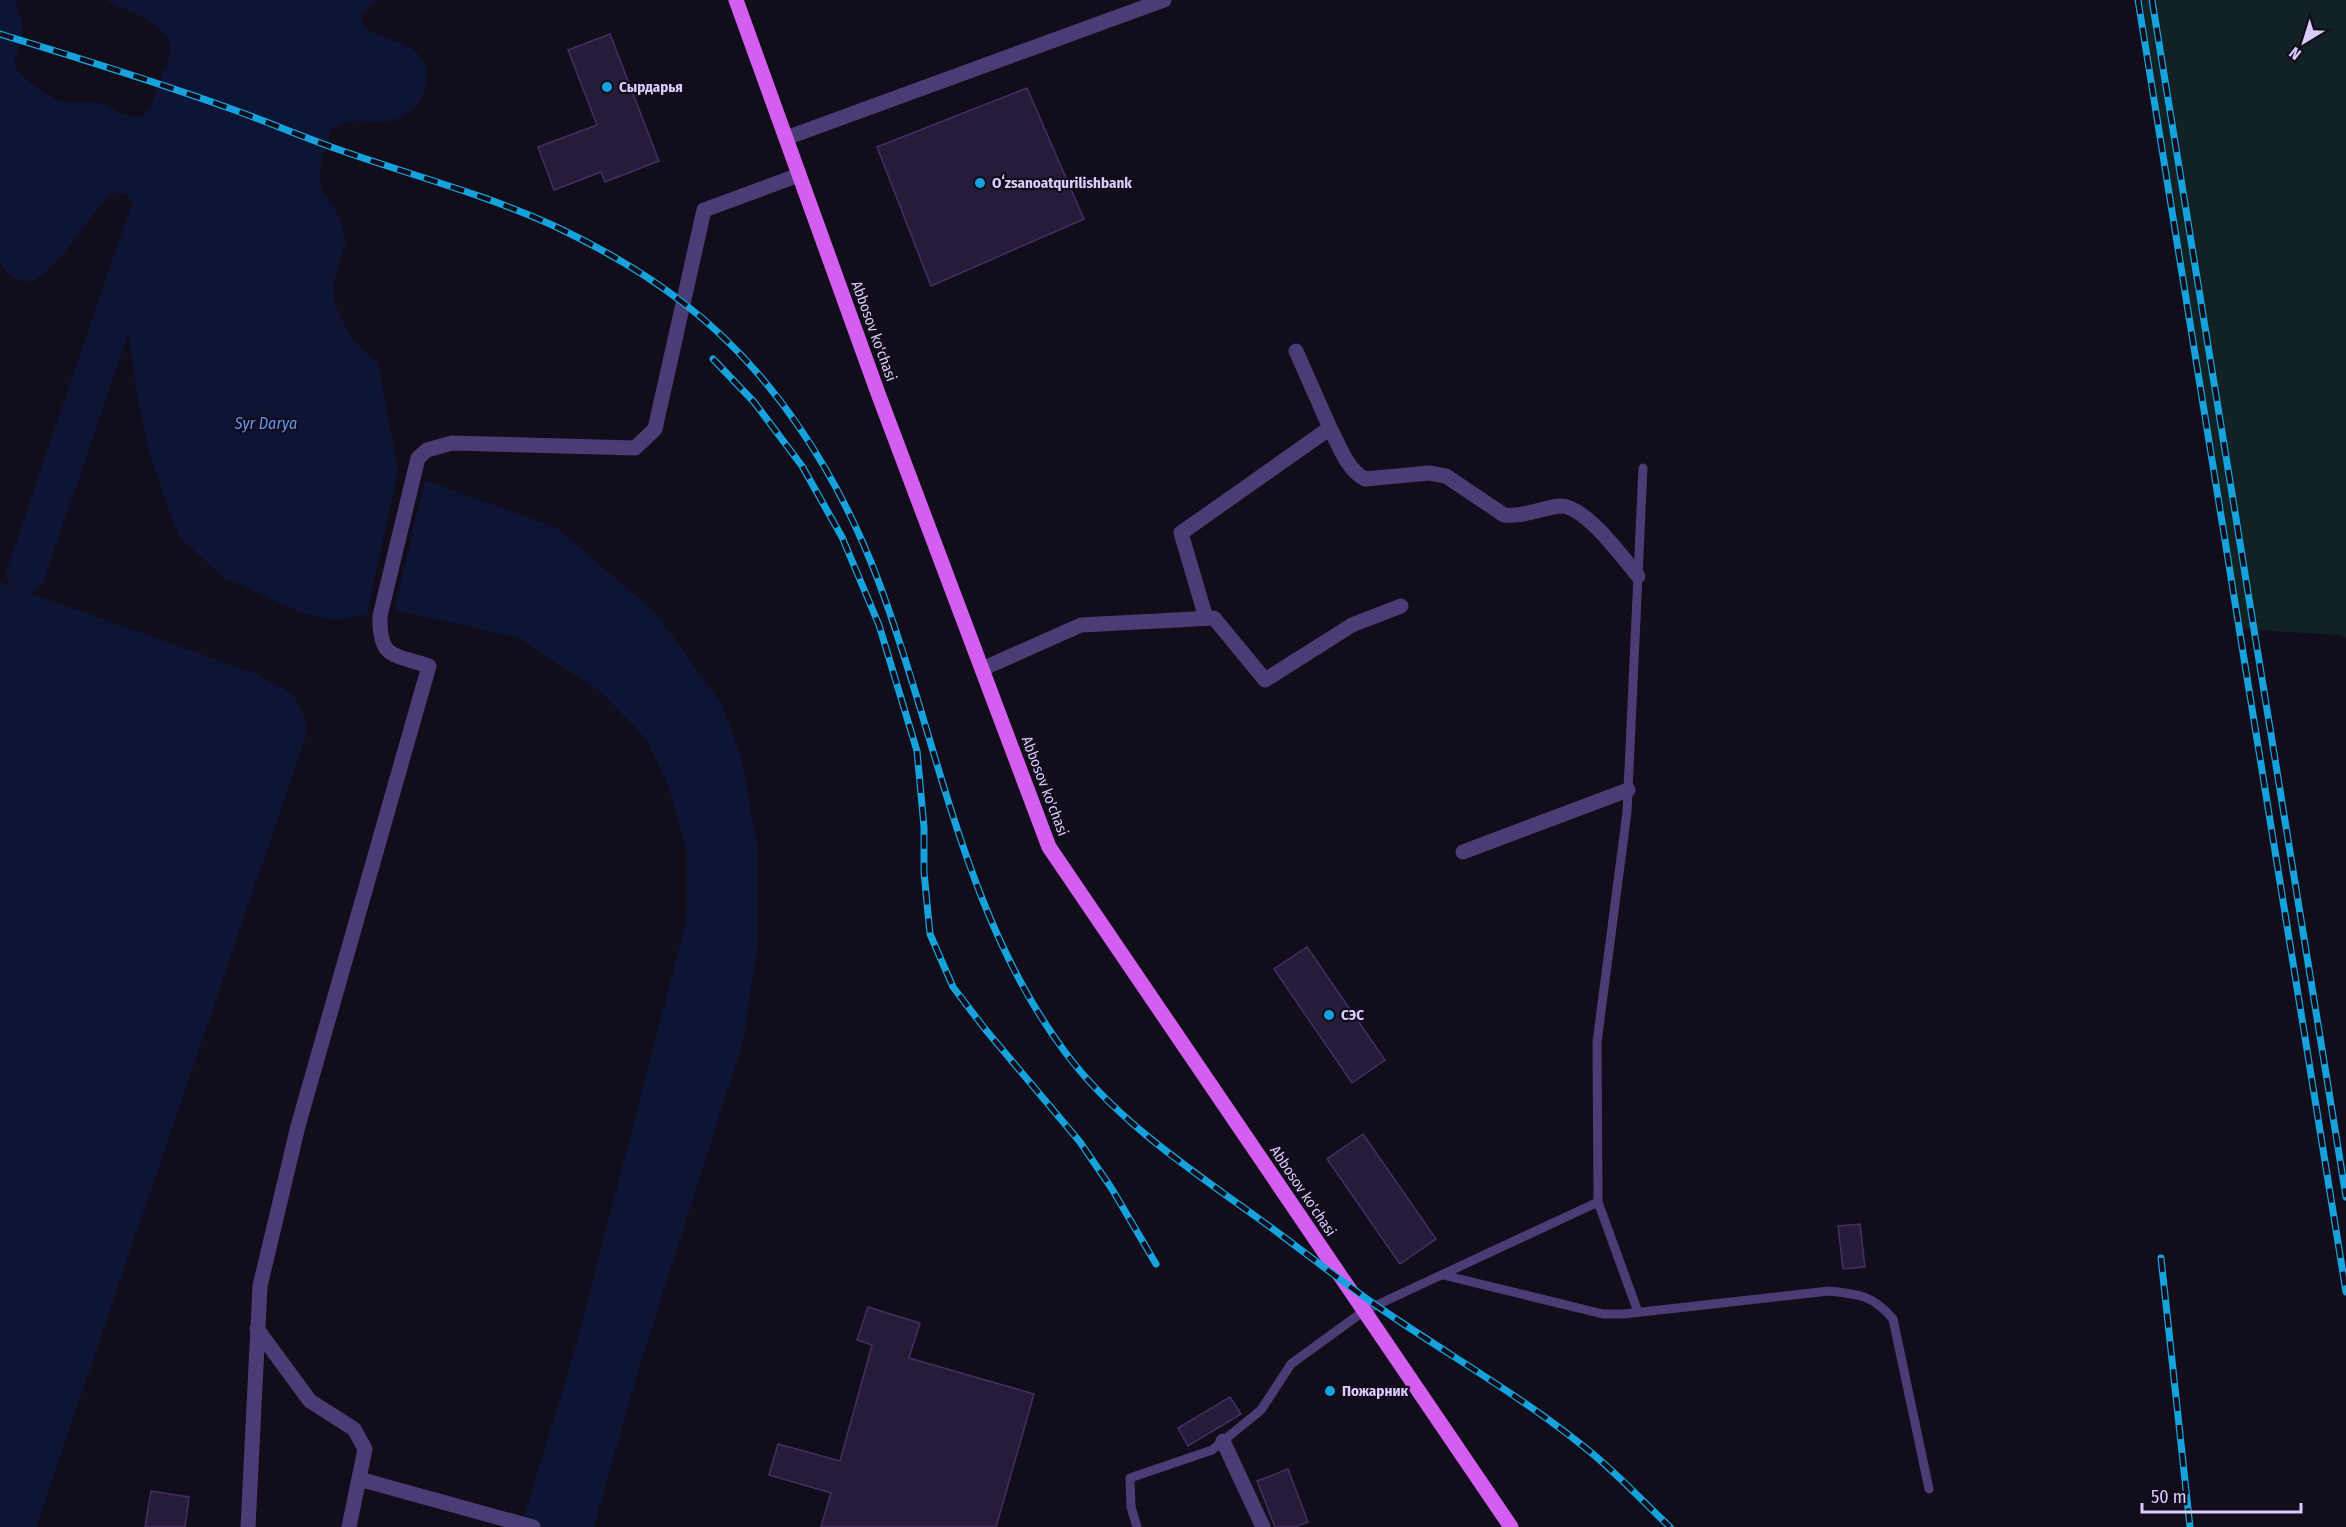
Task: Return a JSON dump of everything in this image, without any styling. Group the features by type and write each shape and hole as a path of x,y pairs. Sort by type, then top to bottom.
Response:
{"main road":[{"name":"Abbosov ko'chasi","path":"736,0 875,385 1049,847 1511,1527"}],"street":[{"path":"786,138 1164,0"},
{"path":"248,1527 260,1286 298,1126 429,666 388,652 380,638 380,616 418,459 427,450 452,443 635,448 655,429 704,210 799,175"},
{"path":"1296,351 1330,428 1358,476 1365,479 1429,473 1446,476 1504,514 1514,516 1562,506 1573,509 1605,535 1638,576"},
{"path":"1206,618 1181,533 1330,428"},
{"path":"982,669 1081,625 1214,618 1264,680 1352,625 1401,606"},
{"path":"1463,852 1628,790"},
{"path":"258,1329 310,1401 354,1429 365,1449 349,1527"},
{"path":"1223,1441 1263,1527"},
{"path":"359,1479 533,1527"}],"lane":[{"path":"1638,1312 1598,1202 1597,1042 1628,790 1643,468"},
{"path":"1137,1527 1131,1507 1130,1478 1212,1450 1261,1410 1291,1364 1364,1311 1598,1202"},
{"path":"1443,1275 1604,1314 1829,1291 1854,1293 1872,1299 1893,1319 1929,1489"}],"shaded area":[{"path":"2142,0 2346,0 2346,638 2341,635 2239,629"}],"water":[{"name":"Syr Darya","path":"0,0 15,0 23,32 14,65 30,82 60,100 99,103 135,117 142,117 151,104 169,58 170,47 166,37 150,21 106,0 379,0 364,13 362,24 374,33 412,49 423,61 426,84 416,106 397,119 380,122 352,121 331,129 324,146 319,178 322,190 340,218 346,242 333,285 335,304 354,341 378,363 398,470 367,615 335,620 302,613 224,578 178,536 149,452 138,400 128,330 136,284 146,264 149,246 147,219 126,195 112,192 53,265 35,280 19,280 6,271 0,263"},
{"path":"425,480 557,528 656,613 722,705 742,759 758,850 758,943 743,1042 639,1368 594,1527 521,1527 574,1352 687,918 687,852 668,785 646,739 600,691 516,637 394,610"},
{"path":"0,582 254,673 293,694 306,720 306,736 36,1527 0,1527"}],"pier":[{"path":"423,477 393,613 391,609"}],"building":[{"name":"Сырдарья","path":"610,34 659,161 605,182 601,172 554,190 538,147 597,125 568,50"},
{"name":"Oʻzsanoatqurilishbank","path":"1027,88 1084,219 931,286 877,147"},
{"name":"СЭС","path":"1307,947 1385,1060 1352,1083 1274,969"},
{"path":"1363,1134 1436,1239 1400,1264 1327,1159"},
{"path":"1860,1224 1865,1267 1843,1269 1838,1226"},
{"path":"868,1307 920,1323 909,1358 1034,1394 996,1527 821,1527 831,1493 769,1475 778,1444 840,1461 872,1345 857,1340"},
{"path":"1230,1397 1241,1414 1188,1446 1178,1428"},
{"path":"1288,1469 1308,1522 1295,1527 1275,1527 1257,1481"},
{"path":"151,1491 189,1497 185,1527 145,1527"}],"waterway":[{"name":"Syr Darya","path":"26,573 147,219 169,170"}],"railway":[{"path":"2138,0 2346,1292"},
{"path":"2152,0 2346,1197"},
{"path":"0,34 198,97 337,149 524,213 584,241 635,269 715,329 773,392 799,427 822,464 862,540 899,640 955,824 976,884 1001,942 1030,999 1065,1052 1108,1101 1157,1144 1362,1296 1558,1427 1606,1465 1670,1527"},
{"path":"713,359 754,402 802,466 842,537 879,625 917,751 930,934 953,987 985,1029 1080,1142 1112,1189 1156,1264"},
{"path":"2161,1258 2190,1527"}],"place":[{"name":"Сырдарья","path":"607,87"},
{"name":"Oʻzsanoatqurilishbank","path":"980,183"},
{"name":"СЭС","path":"1329,1015"},
{"name":"Пожарник","path":"1330,1391"}]}
